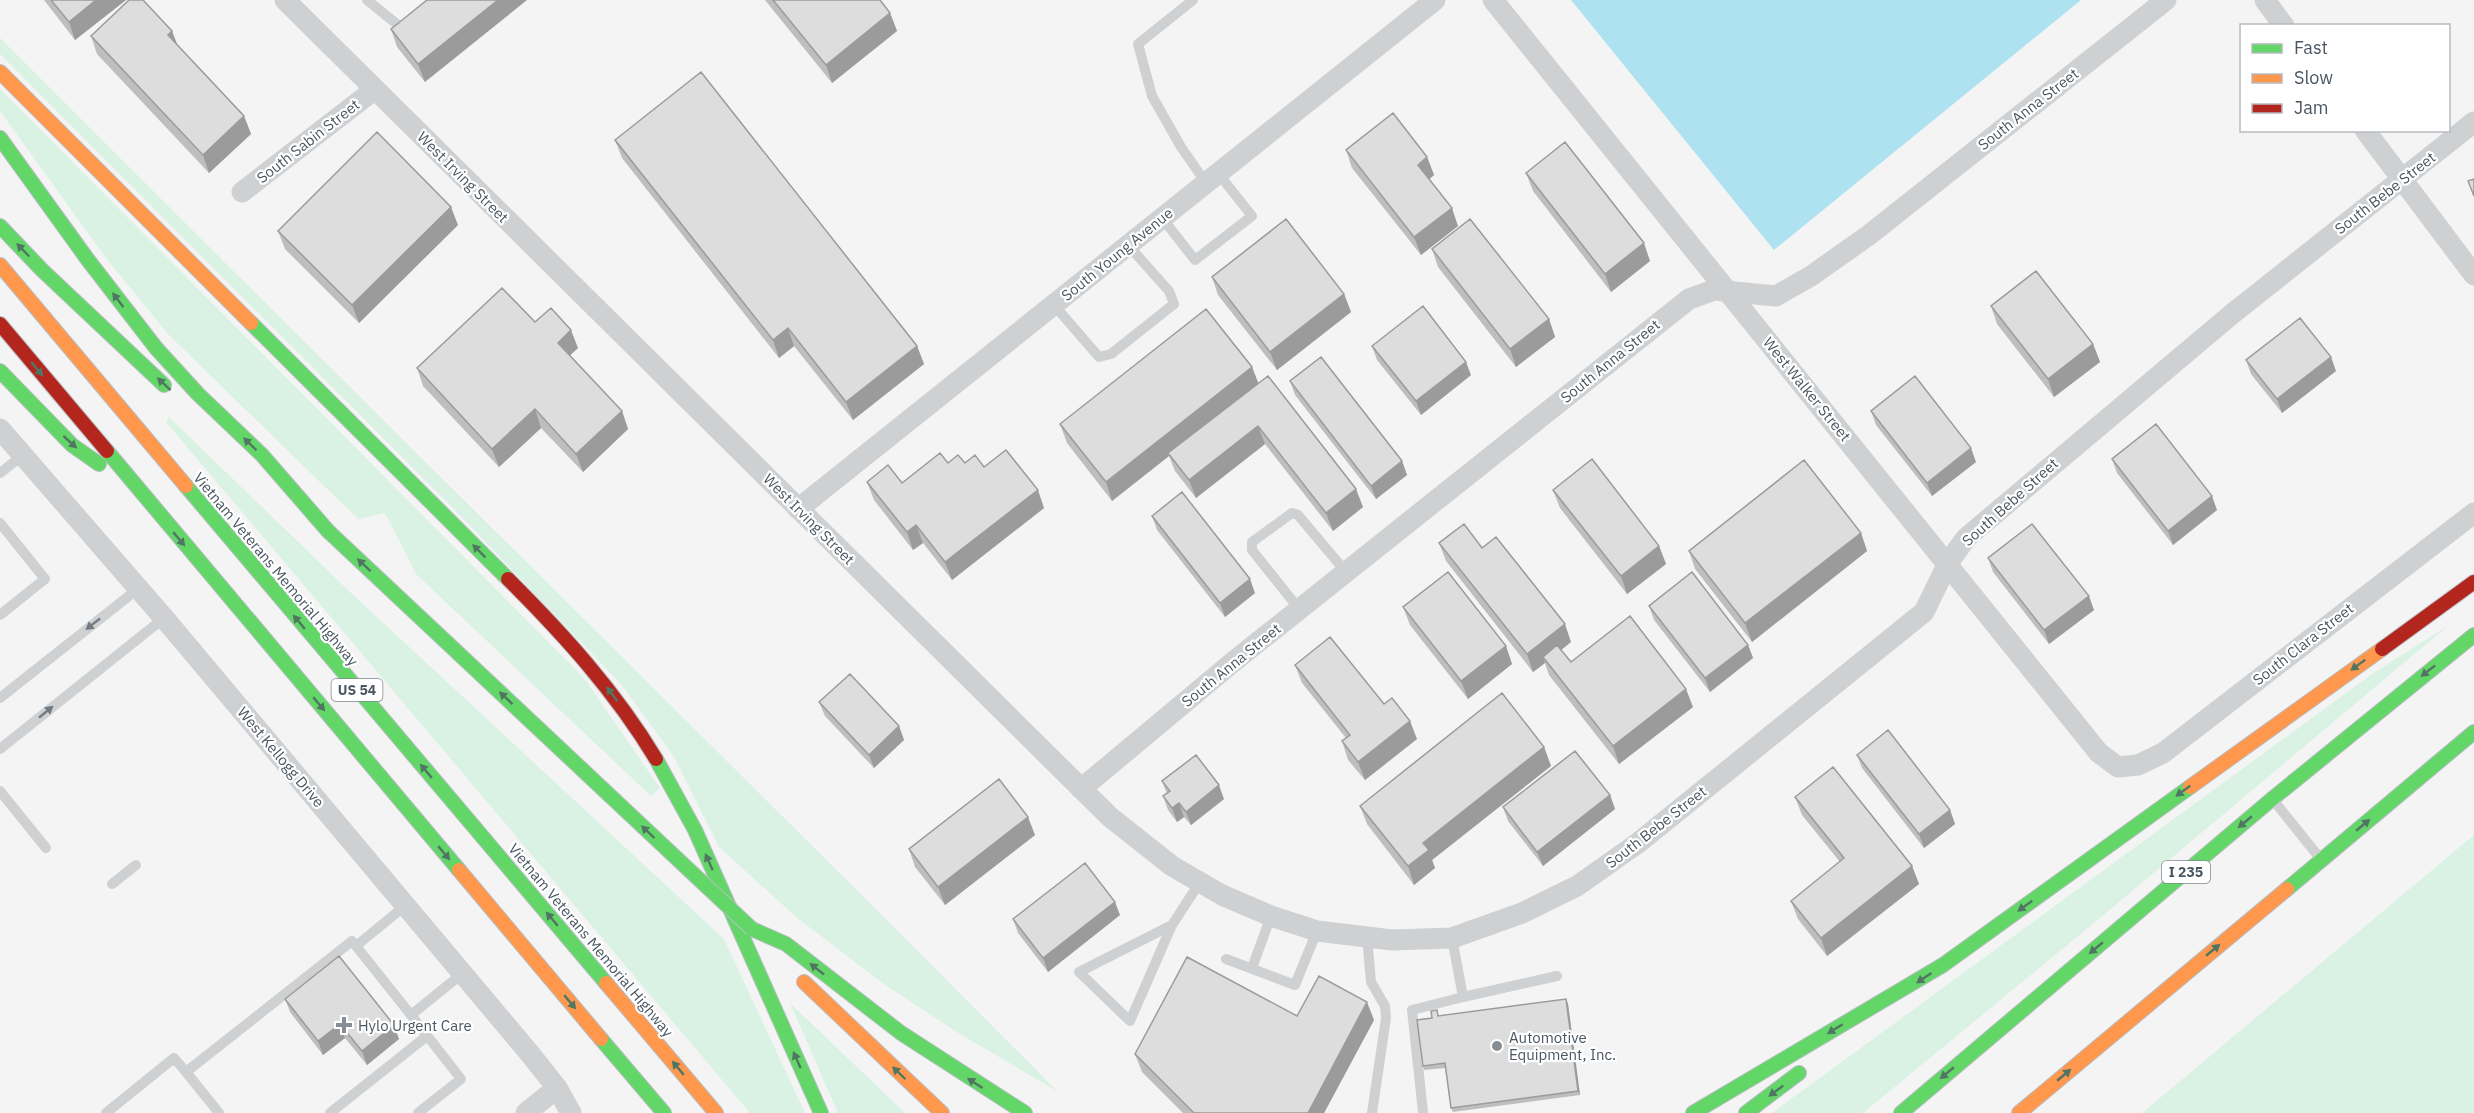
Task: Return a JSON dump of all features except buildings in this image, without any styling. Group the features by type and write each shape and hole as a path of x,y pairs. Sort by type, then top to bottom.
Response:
{"highway":[{"path":"0,72 530,602 597,674 635,724 684,809 821,1113"},
{"path":"0,138 88,260 156,348 198,394 261,455 287,491 752,929 775,954"},
{"path":"0,226 42,270 173,393"},
{"name":"Vietnam Veterans Memorial Highway","path":"0,265 716,1113"},
{"name":"US 54","path":"0,324 664,1113"},
{"path":"0,370 72,445 142,494"},
{"path":"258,472 287,491"},
{"path":"1847,1038 1905,991 2474,582"},
{"name":"I 235","path":"1900,1113 2272,799 2474,635"},
{"path":"2019,1113 2474,732"},
{"path":"752,929 786,944 901,1033 1025,1113"},
{"path":"792,970 942,1113"},
{"path":"1694,1113 1741,1087 1846,1022 1905,991"},
{"path":"1746,1113 1810,1065"},
{"path":"625,1066 650,1113"}],"street":[{"name":"South Young Avenue","path":"798,509 1435,0"},
{"name":"West Walker Street","path":"1493,0 2100,753 2118,767 2127,766"},
{"name":"South Anna Street","path":"1081,789 1299,609 1689,298 1714,290 1776,296 1811,276 1869,236 2166,0"},
{"path":"2265,0 2283,24"},
{"name":"West Irving Street","path":"291,2 374,90 1110,817 1172,866 1222,895 1271,916 1317,931 1392,939"},
{"name":"South Sabin Street","path":"242,192 374,90"},
{"name":"South Bebe Street","path":"1392,939 1452,938 1522,913 1577,886 1638,843 1924,612 1948,563 1966,538 2009,500 2232,314 2474,122"},
{"path":"2366,132 2474,275"},
{"name":"West Kellogg Drive","path":"0,429 139,588 463,973 557,1088 571,1113"},
{"name":"South Clara Street","path":"2127,766 2138,765 2163,753 2474,513"},
{"path":"526,1113 557,1088"}],"lane":[{"path":"367,0 403,29"},
{"path":"1162,218 1196,260 1252,216 1181,147 1152,96 1138,44 1192,0"},
{"path":"1054,304 1099,357 1111,354 1174,304 1169,291 1128,245"},
{"path":"0,473 23,455"},
{"path":"1299,609 1252,550 1252,542 1292,513 1298,515 1346,572"},
{"path":"0,523 45,579 0,615"},
{"path":"0,698 139,588"},
{"path":"0,749 164,618"},
{"path":"0,791 46,848"},
{"path":"2272,799 2321,859"},
{"path":"112,884 136,865"},
{"path":"1172,925 1079,972 1130,1021 1172,925 1200,882"},
{"path":"356,946 406,905"},
{"path":"1252,969 1271,916"},
{"path":"1226,959 1295,985 1317,931"},
{"path":"1367,937 1371,982 1384,1006 1386,1018 1372,1113"},
{"path":"1452,938 1463,997"},
{"path":"186,1072 352,941 461,1078 418,1113"},
{"path":"411,1015 463,973"},
{"path":"1423,1112 1412,1010 1557,976"},
{"path":"330,1113 427,1036"},
{"path":"106,1113 174,1058 219,1113"}],"green space":[{"path":"0,38 1057,1091 960,1034 884,984 796,917 719,847 673,755 621,684 450,505 0,54"},
{"path":"0,89 584,678 660,788 651,796 416,574 385,513 358,519 168,334 106,258 0,111"},
{"path":"169,417 352,594 724,939 805,1113 750,1113 166,422"},
{"path":"2449,625 2094,923 1863,1113 1772,1113 2372,674"},
{"path":"2474,835 2474,1113 2142,1113"},
{"path":"790,1003 905,1113 838,1113"}],"water":[{"path":"1571,0 2081,0 1774,250"}],"traffic: fast":[{"path":"0,138 88,260 156,348 198,394 262,455 328,531"},
{"path":"0,226 42,270 164,385"},
{"path":"251,323 508,579"},
{"path":"0,371 72,445 99,464"},
{"path":"107,451 459,870"},
{"path":"186,486 606,983"},
{"path":"328,531 752,929"},
{"path":"1901,1113 2272,799 2474,635"},
{"path":"2287,889 2474,732"},
{"path":"656,759 695,830 821,1113"},
{"path":"1693,1113 1943,965 2190,787"},
{"path":"752,929 786,944 901,1033 1025,1113"},
{"path":"601,1039 664,1113"},
{"path":"1746,1113 1799,1073"}],"traffic: slow":[{"path":"0,72 251,323"},
{"path":"0,265 186,486"},
{"path":"2190,787 2382,649"},
{"path":"459,870 601,1039"},
{"path":"2019,1113 2287,889"},
{"path":"804,982 942,1113"},
{"path":"606,983 716,1113"}],"traffic: jam":[{"path":"0,324 107,451"},
{"path":"508,579 588,664 656,759"},
{"path":"2382,649 2474,582"}],"place":[{"name":"Hylo Urgent Care","path":"344,1025"},
{"name":"Automotive Equipment, Inc.","path":"1497,1046"}]}
